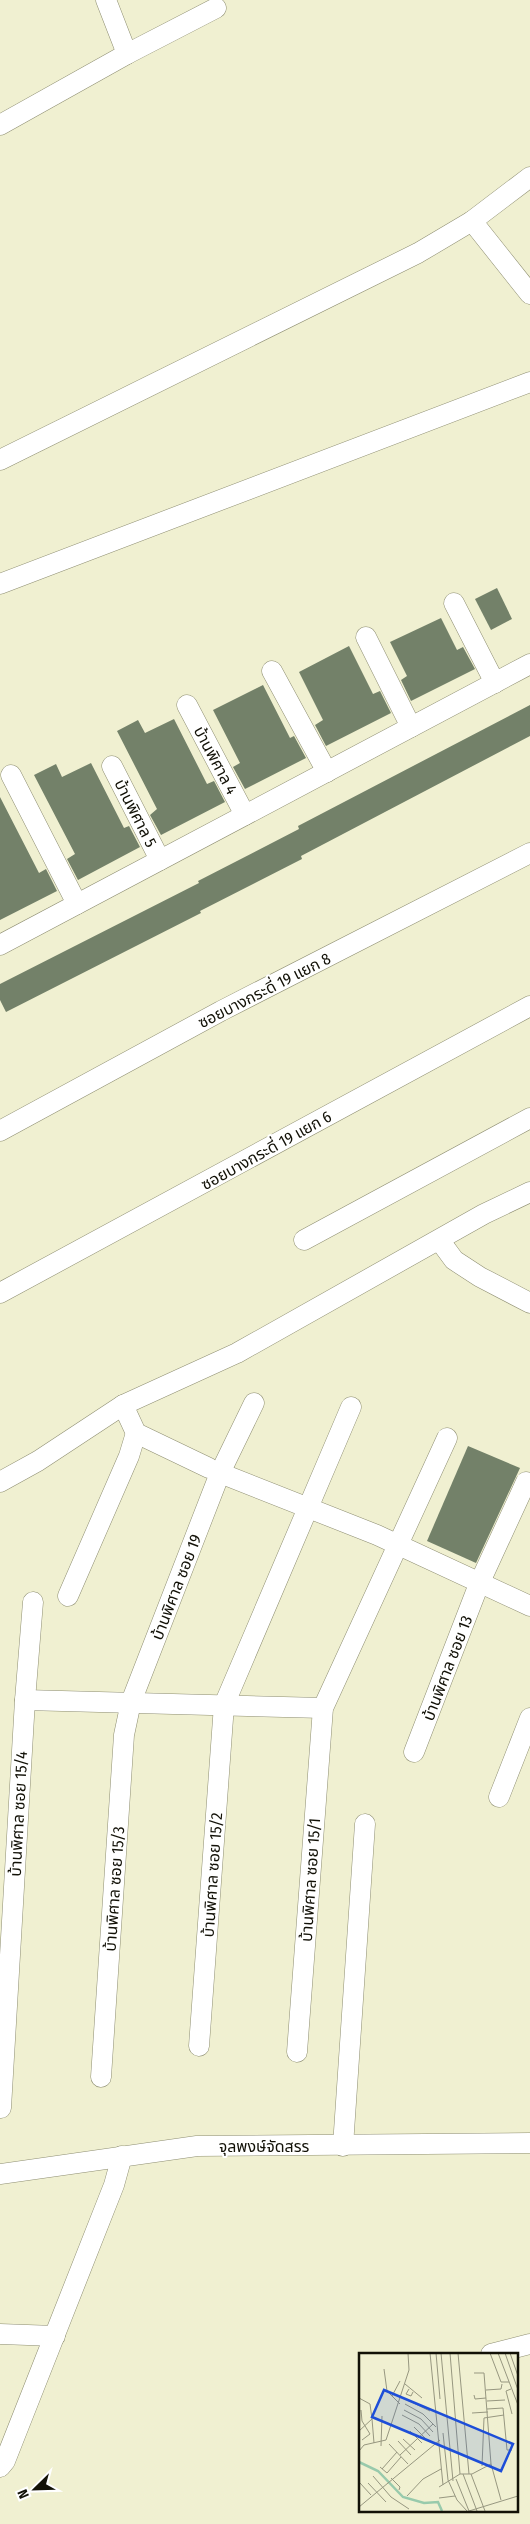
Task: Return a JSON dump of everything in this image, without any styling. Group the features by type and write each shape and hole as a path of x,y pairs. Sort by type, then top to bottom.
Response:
{"street":[{"path":"106,0 127,54"},
{"path":"0,125 127,54 216,8"},
{"path":"0,460 418,253 472,221 530,177"},
{"path":"472,221 530,294"},
{"path":"0,584 530,382"},
{"path":"454,603 495,683"},
{"path":"366,637 411,727"},
{"path":"0,945 530,664"},
{"path":"272,671 327,772"},
{"name":"บ้านพิศาล 4","path":"187,704 245,815"},
{"name":"บ้านพิศาล 5","path":"112,766 160,860"},
{"path":"11,775 77,904"},
{"name":"ซอยบางกระดี่ 19 แยก 8","path":"0,1131 221,1011 530,853"},
{"name":"ซอยบางกระดี่ 19 แยก 6","path":"0,1293 530,1006"},
{"path":"304,1240 530,1118"},
{"path":"0,1482 38,1461 123,1405 237,1353 332,1297 440,1241 484,1214 530,1192"},
{"path":"440,1241 454,1260 480,1277 530,1302"},
{"name":"บ้านพิศาล ซอย 19","path":"131,1702 214,1470 254,1403"},
{"path":"123,1405 136,1433 214,1470 309,1506 397,1544 479,1584 530,1606"},
{"name":"บ้านพิศาล ซอย 15/2","path":"199,2046 224,1705 351,1407"},
{"path":"68,1596 129,1456 136,1433"},
{"name":"บ้านพิศาล ซอย 15/1","path":"297,2052 323,1708 447,1438"},
{"name":"บ้านพิศาล ซอย 13","path":"414,1752 479,1584 526,1482"},
{"name":"บ้านพิศาล ซอย 15/4","path":"1,2108 24,1700 33,1602"},
{"path":"24,1700 323,1708"},
{"name":"บ้านพิศาล ซอย 15/3","path":"101,2077 124,1735 131,1702"},
{"path":"499,1797 522,1757 530,1718"},
{"path":"343,2146 365,1824"},
{"name":"จุลพงษ์จัดสรร","path":"0,2174 197,2146 530,2143"},
{"path":"0,2467 6,2461 114,2185 122,2156"},
{"path":"0,2334 54,2336"},
{"path":"495,2353 530,2344"}],"building":[{"path":"497,588 512,619 491,630 475,599"},
{"path":"441,618 457,650 463,647 475,669 411,701 401,680 407,676 390,642"},
{"path":"349,646 373,694 380,691 391,713 326,746 315,725 323,720 299,672"},
{"path":"263,685 290,738 294,736 306,758 245,789 233,767 240,763 213,710"},
{"path":"530,705 530,736 301,856 302,859 200,911 201,913 6,1012 0,1000 0,984 199,883 198,881 299,829 298,826"},
{"path":"174,719 207,784 214,781 225,802 161,835 150,815 157,809 117,731 138,720 145,733"},
{"path":"91,763 124,828 129,826 140,847 78,880 67,859 75,854 34,775 56,764 62,777"},
{"path":"0,797 39,873 46,869 57,891 0,920"},
{"path":"468,1446 520,1468 476,1563 427,1541"}]}
